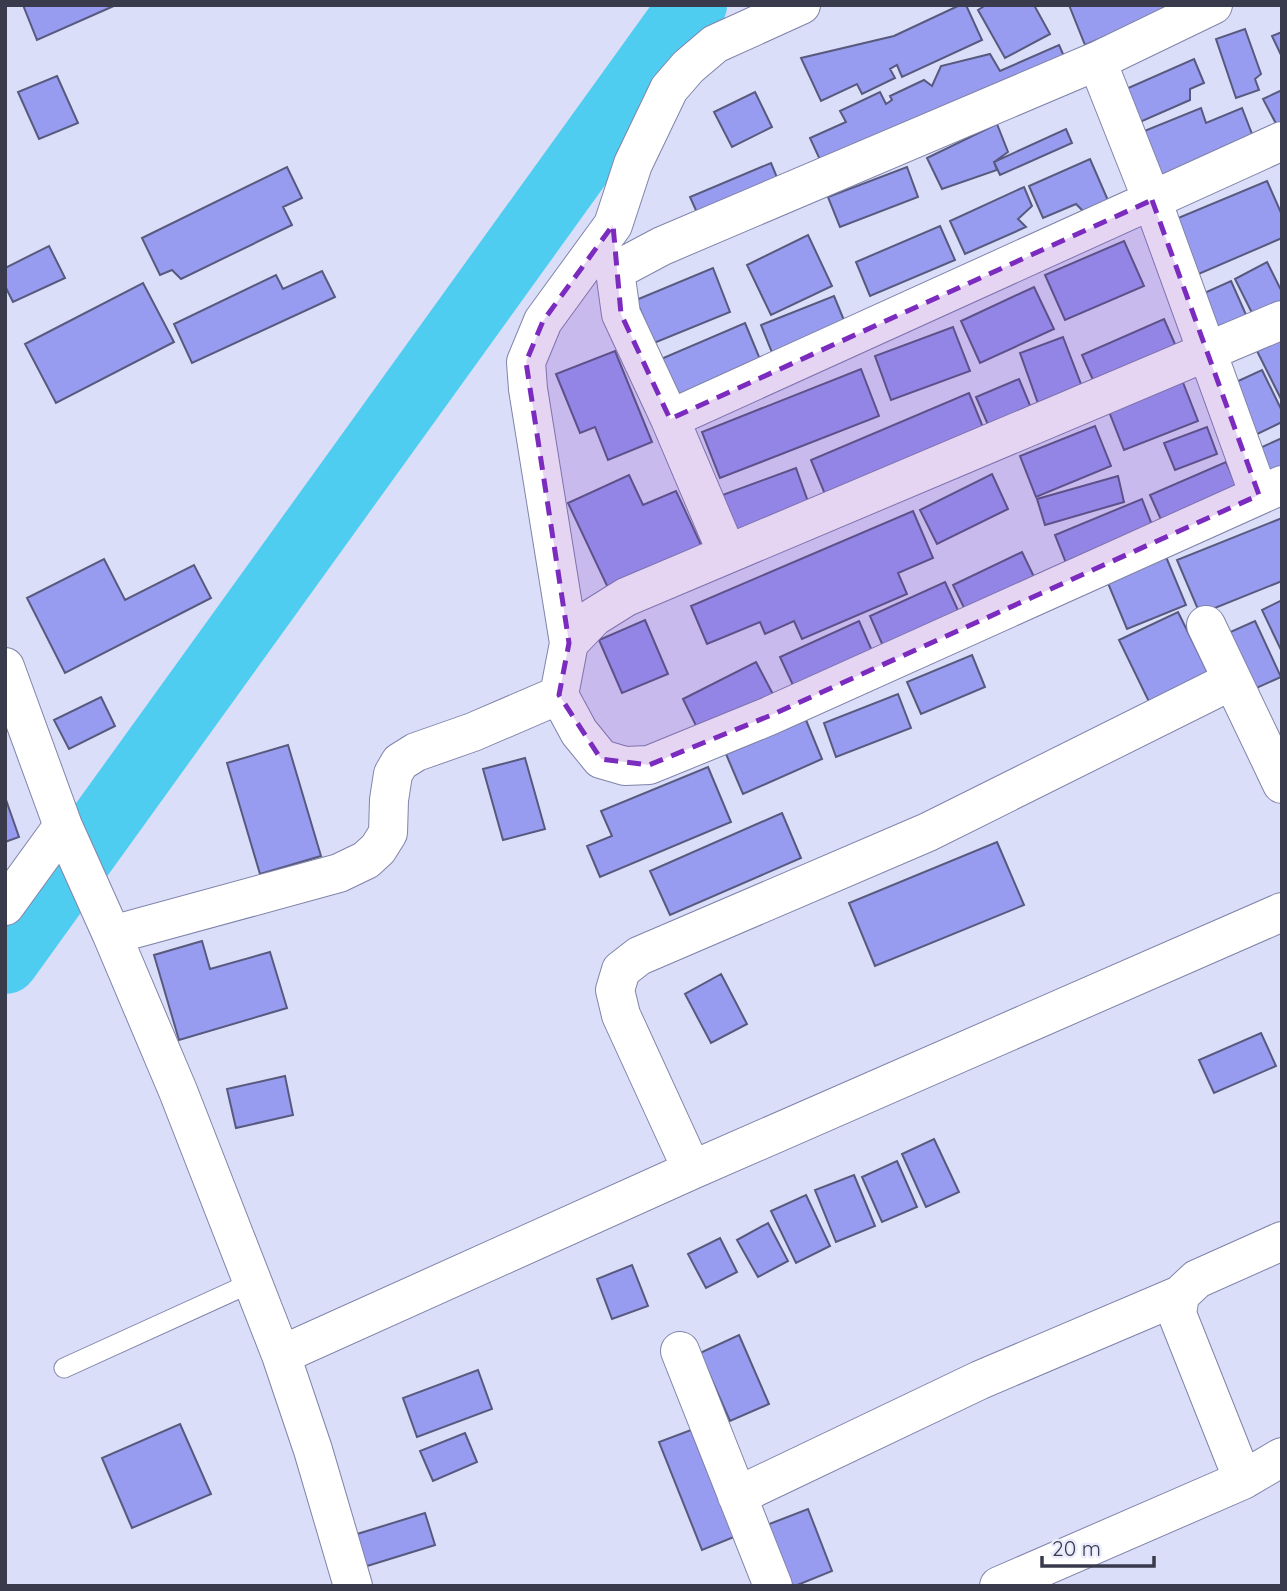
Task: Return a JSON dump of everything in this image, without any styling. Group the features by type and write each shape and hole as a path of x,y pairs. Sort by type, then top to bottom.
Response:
{"street":[{"path":"801,5 715,44 688,67 669,89 633,164 613,225 543,321 526,362 528,389 569,643 559,695 579,732 601,759 625,766 649,765 769,716 1270,490 1207,352 1152,200 1097,61"},
{"path":"615,271 662,246 1097,61 1213,5"},
{"path":"670,419 1282,141"},
{"path":"613,225 615,271 621,314 670,419 727,553"},
{"path":"569,643 594,618 626,597 1282,320"},
{"path":"1206,625 1282,784"},
{"path":"5,667 67,834 178,1091 281,1355 353,1586"},
{"path":"692,1170 621,1015 615,990 621,970 639,956 928,832 1231,681"},
{"path":"107,923 339,873 366,860 378,849 388,833 393,774 400,762 416,752 473,732 559,695"},
{"path":"5,906 67,834"},
{"path":"281,1355 692,1170 1282,912"},
{"path":"737,1496 980,1380 1180,1295 1197,1279 1282,1241"},
{"path":"1180,1295 1177,1314 1243,1480"},
{"path":"680,1351 773,1586"},
{"path":"999,1586 1243,1480 1282,1457"}],"lane":[{"path":"64,1368 253,1282"}],"highlighted area":[{"path":"1152,200 1259,495 769,716 649,765 601,759 559,695 569,643 526,362 543,321 613,225 621,314 670,419"}],"building":[{"path":"23,5 116,5 37,40"},
{"path":"960,5 966,5 982,40 902,77 897,65 890,69 895,78 862,94 857,84 821,101 801,58 894,36"},
{"path":"986,5 1034,5 1050,34 1005,58 978,10"},
{"path":"1069,5 1181,5 1085,45"},
{"path":"1245,29 1261,74 1255,79 1259,90 1236,98 1216,39"},
{"path":"1282,32 1282,57 1272,36"},
{"path":"1059,45 1067,63 827,175 810,138 846,122 840,111 880,92 886,104 892,100 890,96 924,80 932,86 941,66 990,54 1000,71"},
{"path":"1194,59 1204,83 1190,89 1190,100 1140,122 1126,89"},
{"path":"57,76 78,123 39,139 18,92"},
{"path":"1282,90 1282,135 1263,99"},
{"path":"755,92 772,127 732,147 714,112"},
{"path":"1201,108 1206,123 1242,108 1257,147 1154,190 1132,136"},
{"path":"997,124 1008,152 994,162 997,170 942,189 927,158"},
{"path":"1066,129 1072,143 1000,175 994,162"},
{"path":"1090,159 1110,205 1087,215 1076,204 1043,218 1029,186"},
{"path":"771,163 783,192 703,226 690,197"},
{"path":"287,167 302,198 283,207 292,225 181,279 172,270 160,275 142,238"},
{"path":"907,167 918,197 840,227 828,197"},
{"path":"1267,181 1282,215 1282,238 1194,276 1171,221"},
{"path":"1024,187 1032,206 1018,219 1026,227 965,254 950,221"},
{"path":"940,226 955,260 870,296 856,262"},
{"path":"808,235 832,286 771,315 747,265"},
{"path":"1124,241 1144,286 1065,320 1045,275"},
{"path":"49,246 65,278 13,302 5,286 5,268"},
{"path":"1267,262 1282,292 1282,303 1254,317 1235,279"},
{"path":"713,268 730,312 654,343 636,300"},
{"path":"322,271 335,297 192,363 174,324 276,275 283,289"},
{"path":"1231,281 1247,317 1207,334 1191,299"},
{"path":"143,283 174,342 56,403 25,344"},
{"path":"1034,287 1054,329 980,363 961,321"},
{"path":"834,296 848,330 775,360 761,325"},
{"path":"1164,319 1178,351 1096,387 1082,355"},
{"path":"745,323 762,364 671,403 654,362"},
{"path":"953,327 970,371 891,400 875,356"},
{"path":"1063,337 1084,392 1040,409 1020,353"},
{"path":"1282,339 1282,401 1257,351"},
{"path":"615,351 652,442 608,460 595,427 580,433 556,374"},
{"path":"861,369 879,416 720,478 702,432"},
{"path":"1262,370 1282,411 1282,422 1247,439 1223,388"},
{"path":"1019,379 1034,415 992,434 976,397"},
{"path":"1182,380 1198,421 1124,450 1108,409"},
{"path":"969,393 985,432 827,499 811,460"},
{"path":"1095,426 1111,466 1036,497 1020,456"},
{"path":"1207,427 1217,454 1175,470 1164,443"},
{"path":"1282,438 1282,485 1251,452"},
{"path":"1226,462 1243,500 1167,533 1150,495"},
{"path":"796,468 811,510 732,538 717,497"},
{"path":"992,474 1008,509 937,544 920,510"},
{"path":"629,475 643,505 676,491 702,547 609,590 568,503"},
{"path":"1118,476 1124,502 1045,525 1037,499"},
{"path":"1142,499 1157,538 1070,573 1055,535"},
{"path":"913,511 933,558 898,573 907,594 802,639 794,621 765,634 760,622 707,644 691,606"},
{"path":"1282,518 1282,581 1200,614 1177,560"},
{"path":"1022,552 1037,583 968,616 953,585"},
{"path":"1164,552 1186,605 1127,629 1105,576"},
{"path":"104,559 125,600 194,565 211,598 65,673 27,598"},
{"path":"945,582 962,619 886,653 870,616"},
{"path":"1282,600 1282,652 1262,610"},
{"path":"1178,612 1213,683 1154,712 1119,640"},
{"path":"645,620 668,674 622,693 599,640"},
{"path":"859,621 876,660 798,696 780,657"},
{"path":"1255,621 1281,677 1243,694 1217,638"},
{"path":"972,655 985,687 921,714 907,682"},
{"path":"756,662 775,698 701,736 683,699"},
{"path":"898,694 911,728 836,757 824,723"},
{"path":"101,697 115,726 69,749 54,720"},
{"path":"806,720 822,759 743,794 726,754"},
{"path":"288,745 321,856 260,874 227,763"},
{"path":"525,758 545,829 503,840 483,769"},
{"path":"708,767 731,822 600,877 587,846 612,836 601,811"},
{"path":"5,797 19,837 5,842"},
{"path":"782,813 801,858 670,915 650,871"},
{"path":"997,842 1024,905 875,966 849,903"},
{"path":"202,941 210,969 270,952 287,1008 179,1040 154,955"},
{"path":"721,974 747,1024 711,1043 685,994"},
{"path":"1261,1033 1276,1066 1214,1093 1199,1060"},
{"path":"285,1076 293,1115 236,1128 227,1089"},
{"path":"934,1139 959,1192 926,1207 902,1154"},
{"path":"897,1161 917,1207 882,1222 862,1177"},
{"path":"854,1175 875,1226 836,1242 815,1190"},
{"path":"806,1195 830,1246 796,1263 771,1211"},
{"path":"768,1223 788,1261 758,1277 737,1240"},
{"path":"720,1238 737,1272 706,1288 688,1254"},
{"path":"632,1265 648,1306 612,1319 597,1279"},
{"path":"739,1335 769,1404 730,1421 700,1353"},
{"path":"478,1370 492,1409 417,1437 403,1398"},
{"path":"180,1424 211,1494 132,1528 102,1458"},
{"path":"691,1430 734,1537 702,1550 659,1442"},
{"path":"465,1433 477,1462 433,1481 420,1451"},
{"path":"808,1509 832,1571 795,1586 781,1586 759,1528"},
{"path":"425,1513 435,1545 364,1567 354,1535"}],"waterway":[{"path":"5,960 693,5"}]}
